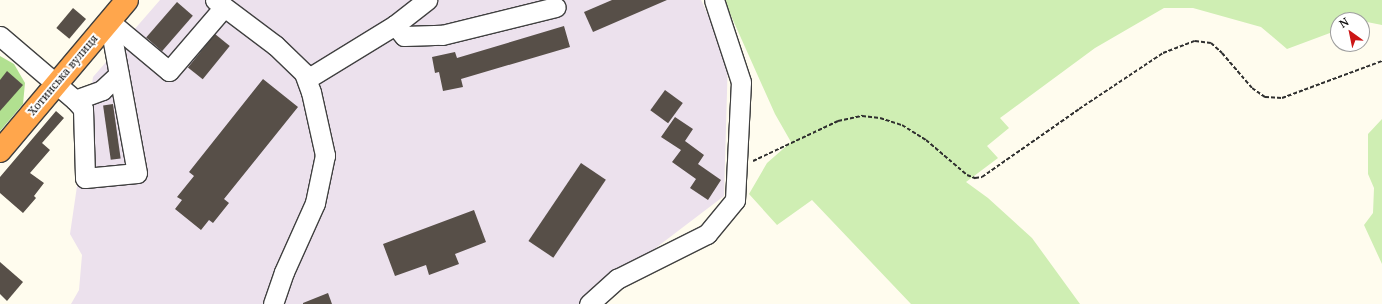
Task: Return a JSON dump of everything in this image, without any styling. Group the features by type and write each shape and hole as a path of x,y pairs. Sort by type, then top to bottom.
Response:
{"highway":[{"name":"Хотинська вулиця","path":"0,151 127,0"}],"lane":[{"path":"307,79 396,26 427,0"},
{"path":"589,304 617,279 707,234 735,200 741,82 714,0"},
{"path":"109,21 169,71 220,3 275,45 304,73 312,92 325,155 315,203 284,272 272,304"},
{"path":"396,26 404,36 442,35 556,7"},
{"path":"0,36 75,100 83,110 85,178 137,173 109,21"},
{"path":"75,100 102,90 119,74"}],"path":[{"path":"737,168 833,123 862,116 880,118 902,125 926,140 967,175 975,178 982,177 1079,109 1163,53 1195,41 1211,43 1222,53 1252,88 1265,97 1282,98 1382,61"}],"shaded area":[{"path":"160,0 701,0 728,58 724,196 582,304 71,304 79,290 82,255 70,234 93,77"}],"green space":[{"path":"724,0 1382,0 1382,25 1370,23 1370,12 1330,12 1330,33 1287,49 1261,27 1193,8 1164,8 1095,48 1000,118 1009,128 987,146 998,158 966,182 988,198 1032,238 1080,304 911,304 812,200 777,225 749,194 767,163 791,142 775,114"},
{"path":"0,56 14,64 25,83 23,104 0,131"},
{"path":"1382,119 1382,264 1364,225 1373,213 1374,188 1368,174 1368,134"}],"building":[{"path":"612,0 667,0 593,32 584,12"},
{"path":"177,2 193,16 162,51 146,37"},
{"path":"73,8 86,19 69,39 56,28"},
{"path":"564,26 570,47 461,79 463,87 443,91 439,72 435,73 432,57 455,52 457,58"},
{"path":"215,34 230,46 203,79 188,67"},
{"path":"7,71 23,85 0,111 0,80"},
{"path":"263,79 298,107 224,199 229,203 213,223 209,220 201,230 175,209 182,200 177,197 194,176 189,172"},
{"path":"665,90 683,103 668,123 650,110"},
{"path":"113,104 121,158 111,160 103,105"},
{"path":"56,111 64,118 42,143 50,150 30,173 44,183 34,196 36,198 23,213 0,193 0,177"},
{"path":"675,117 693,129 685,141 704,155 698,164 721,180 708,200 690,188 696,179 672,162 681,150 661,137"},
{"path":"581,163 606,180 553,258 528,241"},
{"path":"474,210 486,242 455,254 459,264 429,275 426,265 395,276 383,244"},
{"path":"0,262 23,282 7,301 0,294"},
{"path":"328,293 332,304 303,304 303,303"}]}
